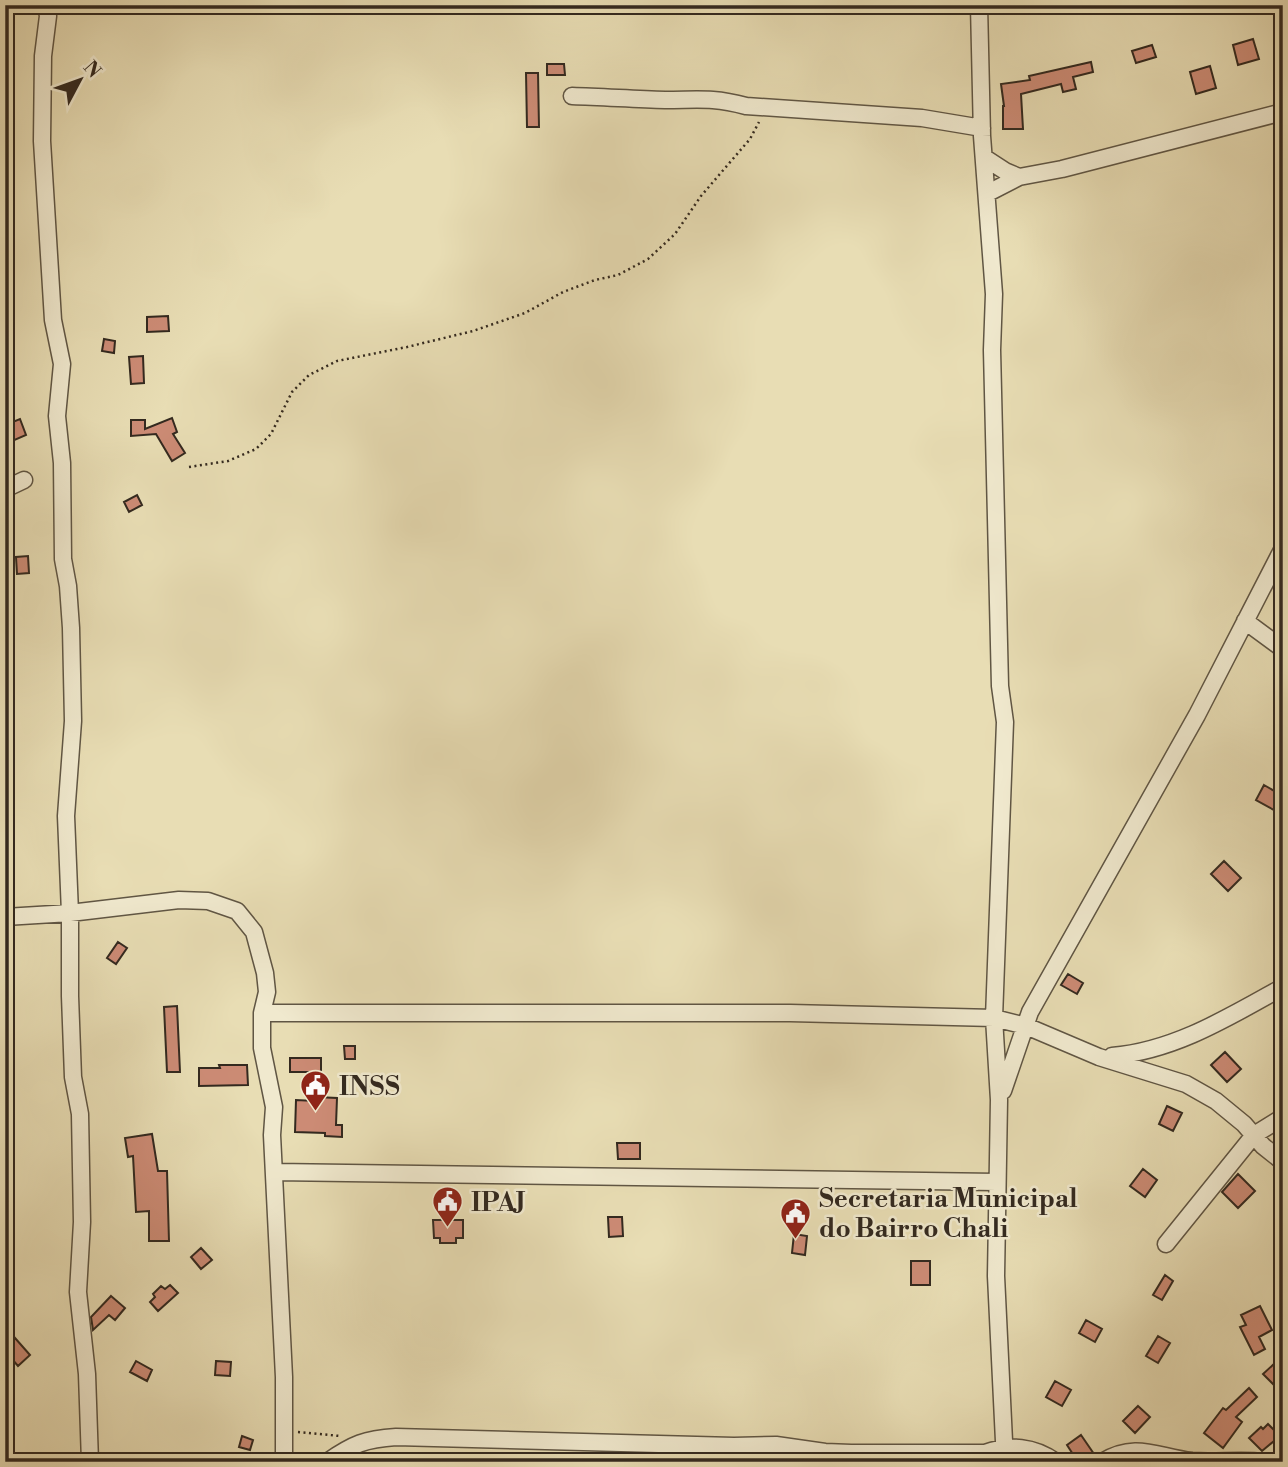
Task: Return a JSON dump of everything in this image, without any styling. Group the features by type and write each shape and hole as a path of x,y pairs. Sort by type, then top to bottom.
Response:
{"street":[{"path":"46,5 48,16 43,56 43,141 53,320 62,364 57,416 62,463 63,559 71,628 72,750 66,816 70,996 73,1077 80,1114 82,1222 78,1292 87,1374 90,1462"},
{"path":"979,5 982,128 994,294 992,350 999,650 1005,722 994,1018 999,1100 996,1276 1005,1454"},
{"path":"572,96 722,99 746,106 922,118 982,128"},
{"path":"988,193 1019,177 1062,169 1283,112"},
{"path":"985,158 1019,177"},
{"path":"5,489 24,480"},
{"path":"999,1100 1030,1012 1197,715 1283,548"},
{"path":"1245,621 1283,649"},
{"path":"5,917 70,913 179,900 208,901 237,911 254,932 260,948 267,992 262,1013 262,1048 274,1107 272,1135 284,1462"},
{"path":"1099,1057 1136,1054 1169,1045 1245,1009 1283,987"},
{"path":"262,1013 790,1013 994,1018 1026,1026 1099,1057 1186,1084 1216,1101 1283,1161"},
{"path":"1166,1244 1254,1135 1283,1117"},
{"path":"275,1172 998,1182"},
{"path":"327,1462 368,1439 396,1437 776,1445 851,1453 1005,1454 1036,1451 1056,1462"},
{"path":"1102,1462 1122,1452 1138,1451 1193,1461 1239,1459 1264,1462"}],"path":[{"path":"190,467 228,461 256,449 271,434 292,392 309,375 337,361 407,348 473,331 525,313 563,292 618,275 648,259 675,234 701,195 743,148 767,107"},
{"path":"284,1430 344,1436"}],"building":[{"path":"1253,39 1259,59 1238,65 1233,45"},
{"path":"1152,45 1156,57 1136,63 1132,51"},
{"path":"1091,62 1093,72 1073,77 1076,89 1063,92 1061,84 1021,94 1023,129 1003,129 1001,84 1030,80 1029,76"},
{"path":"547,64 564,64 565,75 547,75"},
{"path":"1210,66 1216,88 1196,94 1190,72"},
{"path":"526,73 538,73 539,127 527,127"},
{"path":"168,316 169,331 147,332 147,317"},
{"path":"104,339 115,341 114,353 102,351"},
{"path":"143,356 144,383 131,384 129,357"},
{"path":"172,418 177,432 173,434 185,453 172,461 156,434 131,436 131,420 145,420 145,429"},
{"path":"20,419 26,435 10,442 5,425"},
{"path":"137,495 142,505 129,512 124,502"},
{"path":"28,556 29,573 17,574 16,557"},
{"path":"1264,785 1283,796 1283,815 1256,800"},
{"path":"1224,861 1241,878 1228,891 1211,874"},
{"path":"118,942 127,948 116,964 107,958"},
{"path":"1068,974 1083,983 1077,994 1061,985"},
{"path":"177,1006 180,1072 167,1072 164,1007"},
{"path":"344,1046 355,1046 355,1059 345,1059"},
{"path":"1225,1052 1241,1069 1227,1082 1211,1065"},
{"path":"290,1058 321,1058 321,1072 290,1072"},
{"path":"219,1065 247,1065 248,1085 199,1086 199,1068 220,1068"},
{"path":"316,1097 337,1098 336,1125 342,1125 342,1137 325,1136 325,1133 295,1132 296,1100 315,1101"},
{"path":"1167,1106 1182,1113 1173,1131 1159,1124"},
{"path":"152,1134 158,1171 167,1171 169,1241 149,1241 149,1211 136,1212 133,1156 128,1157 125,1138"},
{"path":"617,1143 640,1143 640,1159 618,1159"},
{"path":"1143,1169 1157,1180 1145,1197 1130,1186"},
{"path":"1238,1174 1255,1191 1238,1208 1222,1192"},
{"path":"608,1217 622,1217 623,1236 609,1237"},
{"path":"433,1220 463,1220 463,1238 456,1238 456,1243 440,1243 440,1238 434,1238"},
{"path":"794,1234 807,1236 805,1255 792,1253"},
{"path":"201,1248 212,1260 201,1269 191,1257"},
{"path":"911,1261 930,1261 930,1285 911,1285"},
{"path":"1165,1275 1173,1281 1162,1300 1153,1295"},
{"path":"170,1285 178,1293 158,1311 150,1302 155,1297 153,1294 161,1286 165,1289"},
{"path":"111,1296 125,1308 115,1320 109,1315 93,1330 91,1317"},
{"path":"1260,1306 1272,1330 1259,1337 1265,1349 1254,1355 1240,1327 1246,1325 1241,1315"},
{"path":"1086,1320 1102,1329 1095,1342 1079,1333"},
{"path":"1158,1336 1170,1343 1158,1363 1146,1356"},
{"path":"15,1338 30,1355 18,1366 5,1351 5,1346"},
{"path":"136,1361 152,1370 147,1381 130,1372"},
{"path":"216,1361 231,1362 230,1376 215,1375"},
{"path":"1275,1363 1283,1371 1283,1382 1277,1388 1263,1374"},
{"path":"1055,1381 1071,1390 1062,1406 1046,1397"},
{"path":"1249,1388 1257,1397 1236,1417 1242,1422 1223,1448 1204,1433 1223,1408 1226,1410"},
{"path":"1138,1406 1150,1417 1135,1433 1123,1421"},
{"path":"1268,1424 1280,1436 1262,1451 1249,1438"},
{"path":"1081,1435 1094,1454 1078,1462 1067,1445"},
{"path":"242,1436 253,1440 250,1450 239,1447"}],"place":[{"name":"INSS","path":"316,1113"},
{"name":"IPAJ","path":"448,1229"},
{"name":"Secretaria Municipal do Bairro Chali","path":"796,1240"}]}
